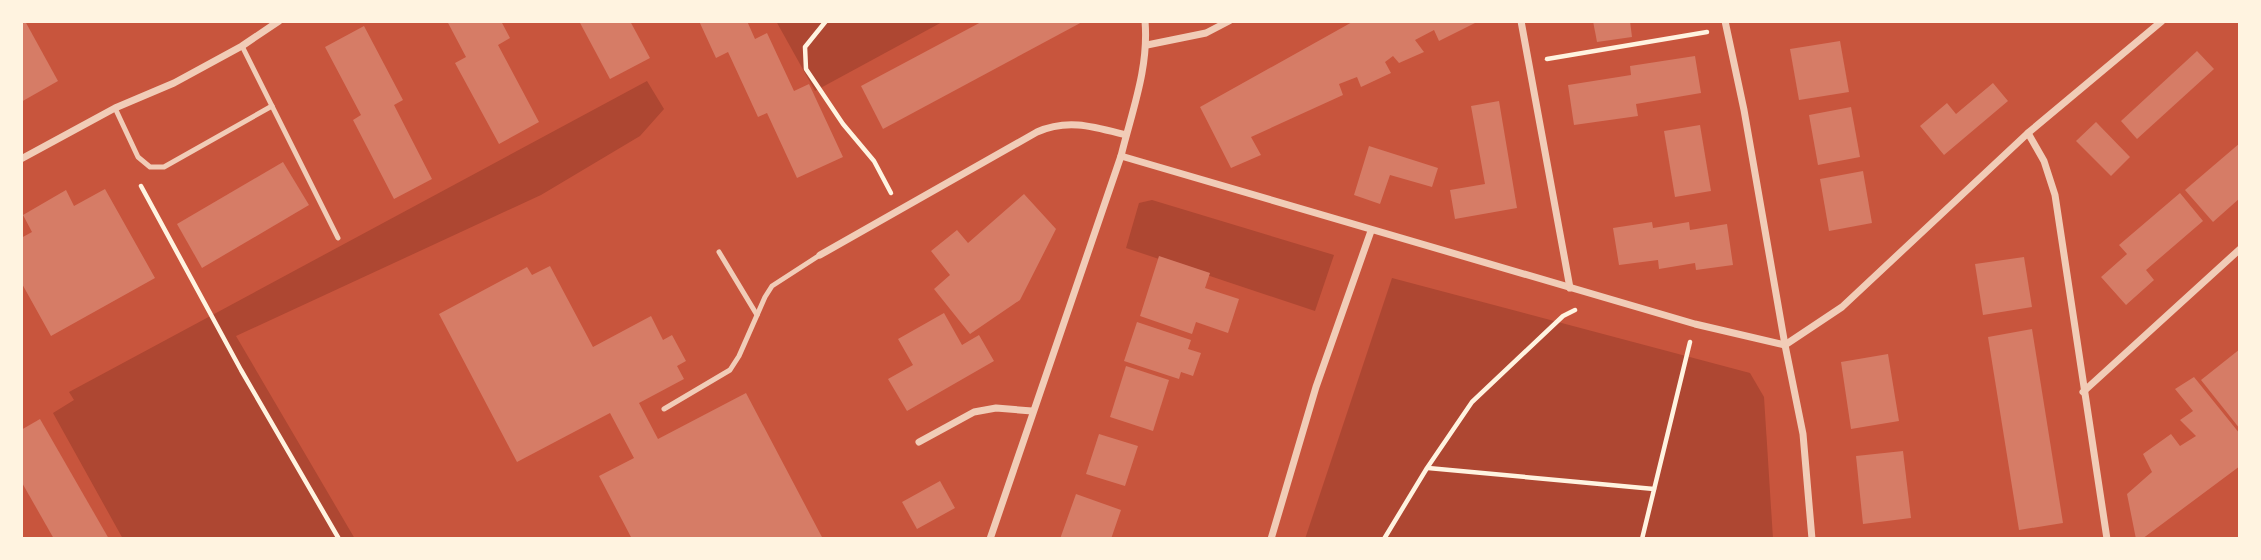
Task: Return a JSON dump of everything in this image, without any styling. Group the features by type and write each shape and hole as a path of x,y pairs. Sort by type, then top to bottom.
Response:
{"street":[{"path":"21,159 115,108 174,83 242,46 279,21"},
{"path":"990,539 1121,156 1138,96 1147,45 1145,21"},
{"path":"1147,45 1206,33 1229,21"},
{"path":"1521,21 1570,288"},
{"path":"1121,156 1601,298 1785,345 1842,307 2028,133 2162,21"},
{"path":"1726,25 1803,434 1812,539"},
{"path":"820,255 1054,124 1076,125 1126,135"},
{"path":"2028,133 2044,161 2055,195 2106,539"},
{"path":"1270,539 1316,387 1371,231"},
{"path":"2083,391 2240,250"},
{"path":"919,442 974,412 996,408 1032,411"}],"lane":[{"path":"242,46 338,238"},
{"path":"115,108 138,157 150,167 164,166 272,106"},
{"path":"719,252 757,314"},
{"path":"664,409 730,370 772,286 820,255"}],"path":[{"path":"826,21 805,47 806,69 844,124 874,161 900,209"},
{"path":"1528,62 1726,25"},
{"path":"150,167 136,177 241,370 340,539"},
{"path":"1384,539 1427,468 1472,402 1563,316 1601,298"},
{"path":"1642,539 1695,324"},
{"path":"1427,468 1654,489"}],"shaded area":[{"path":"776,21 944,21 815,91"},
{"path":"647,81 664,109 640,136 541,195 236,336 355,539 123,539 53,413 74,400 69,392"},
{"path":"1152,200 1334,255 1315,311 1126,248 1139,203"},
{"path":"1392,278 1750,373 1764,397 1773,539 1305,539"}],"building":[{"path":"21,21 25,21 58,81 21,102"},
{"path":"447,21 501,21 510,38 498,45 539,122 499,144 455,63 466,57"},
{"path":"579,21 630,21 650,58 610,79"},
{"path":"699,21 747,21 755,39 767,33 794,91 809,84 843,157 797,178 767,113 758,117 728,52 716,58"},
{"path":"983,21 1084,21 883,129 861,86"},
{"path":"1354,21 1479,21 1439,41 1434,30 1415,40 1424,52 1399,63 1393,56 1385,62 1391,73 1361,87 1357,77 1339,84 1343,95 1251,137 1261,155 1231,168 1200,107"},
{"path":"1593,21 1630,21 1632,37 1597,42"},
{"path":"364,26 403,100 394,105 432,179 394,199 353,120 361,115 325,47"},
{"path":"1840,41 1849,92 1799,100 1790,49"},
{"path":"2197,51 2214,69 2137,139 2121,121"},
{"path":"1695,56 1701,93 1636,104 1638,116 1574,125 1568,85 1631,75 1630,66"},
{"path":"1993,83 2008,101 1944,155 1920,126 1947,103 1956,114"},
{"path":"1499,101 1517,208 1455,219 1450,190 1485,184 1471,106"},
{"path":"1851,107 1860,157 1818,165 1809,115"},
{"path":"2096,122 2130,157 2111,176 2076,141"},
{"path":"1700,125 1711,191 1675,197 1664,131"},
{"path":"2240,143 2240,198 2213,222 2185,190"},
{"path":"1369,146 1438,168 1432,187 1390,175 1380,204 1354,195"},
{"path":"283,162 309,205 202,268 177,224"},
{"path":"1863,171 1872,223 1829,231 1820,179"},
{"path":"105,189 155,278 51,336 21,282 21,238 32,232 23,215 66,190 74,206"},
{"path":"2180,193 2203,221 2146,270 2154,280 2126,305 2101,277 2127,254 2119,245"},
{"path":"1024,194 1056,229 1020,300 970,334 934,289 950,275 931,251 957,230 968,243"},
{"path":"1652,222 1653,228 1689,222 1690,230 1727,224 1733,265 1696,270 1695,263 1659,269 1658,260 1619,265 1613,228"},
{"path":"1159,256 1210,273 1205,288 1239,299 1228,333 1196,322 1192,334 1140,316"},
{"path":"2024,257 2032,307 1983,315 1975,264"},
{"path":"550,266 593,347 651,316 663,340 672,335 686,361 677,366 684,379 639,403 658,439 746,393 823,539 632,539 599,476 634,458 610,413 517,462 439,314 527,267 532,275"},
{"path":"944,313 962,345 979,335 994,361 907,411 888,379 913,365 898,339"},
{"path":"1137,322 1191,340 1188,349 1201,353 1193,376 1181,372 1179,379 1124,361"},
{"path":"2032,329 2063,523 2019,530 1988,337"},
{"path":"2240,349 2240,429 2201,380"},
{"path":"1888,354 1899,421 1851,429 1841,362"},
{"path":"1126,366 1169,380 1153,431 1110,417"},
{"path":"2194,377 2240,434 2240,466 2142,539 2136,539 2127,494 2152,472 2143,454 2171,434 2180,446 2196,436 2180,420 2193,411 2175,389"},
{"path":"40,419 109,539 54,539 21,481 21,430"},
{"path":"1099,434 1138,446 1125,486 1086,474"},
{"path":"1903,451 1911,518 1863,524 1856,456"},
{"path":"940,481 955,508 917,529 902,502"},
{"path":"1076,494 1121,510 1111,539 1060,539"}]}
